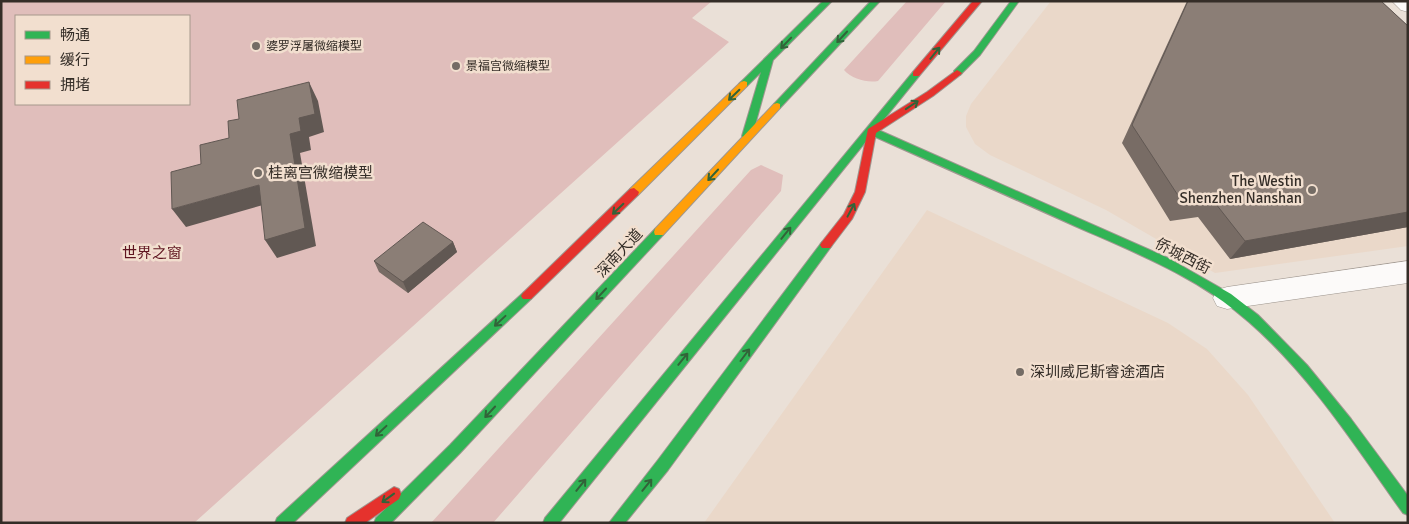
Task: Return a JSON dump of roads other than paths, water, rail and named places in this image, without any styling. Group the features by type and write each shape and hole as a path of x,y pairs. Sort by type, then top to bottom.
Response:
{"main road":[{"path":"282,523 550,275 828,1"},
{"name":"深南大道","path":"381,523 455,449 876,1"},
{"path":"550,523 818,192 978,1"},
{"path":"616,523 663,465 848,216 860,192 871,131 912,105 962,69 1015,1"},
{"path":"746,140 769,61"},
{"name":"侨城西街","path":"871,131 1173,266 1228,298 1292,359 1328,401 1408,508"},
{"path":"352,523 455,449"}],"street":[{"path":"1402,1 1408,6"},
{"path":"1228,298 1408,272"}],"place":[{"name":"婆罗浮屠微缩模型","path":"256,46"},
{"name":"景福宫微缩模型","path":"456,66"},
{"name":"桂离宫微缩模型","path":"258,173"},
{"name":"The Westin Shenzhen Nanshan","path":"1312,190"},
{"name":"深圳威尼斯睿途酒店","path":"1020,372"}],"park label":[{"name":"世界之窗","path":"152,253"}]}
